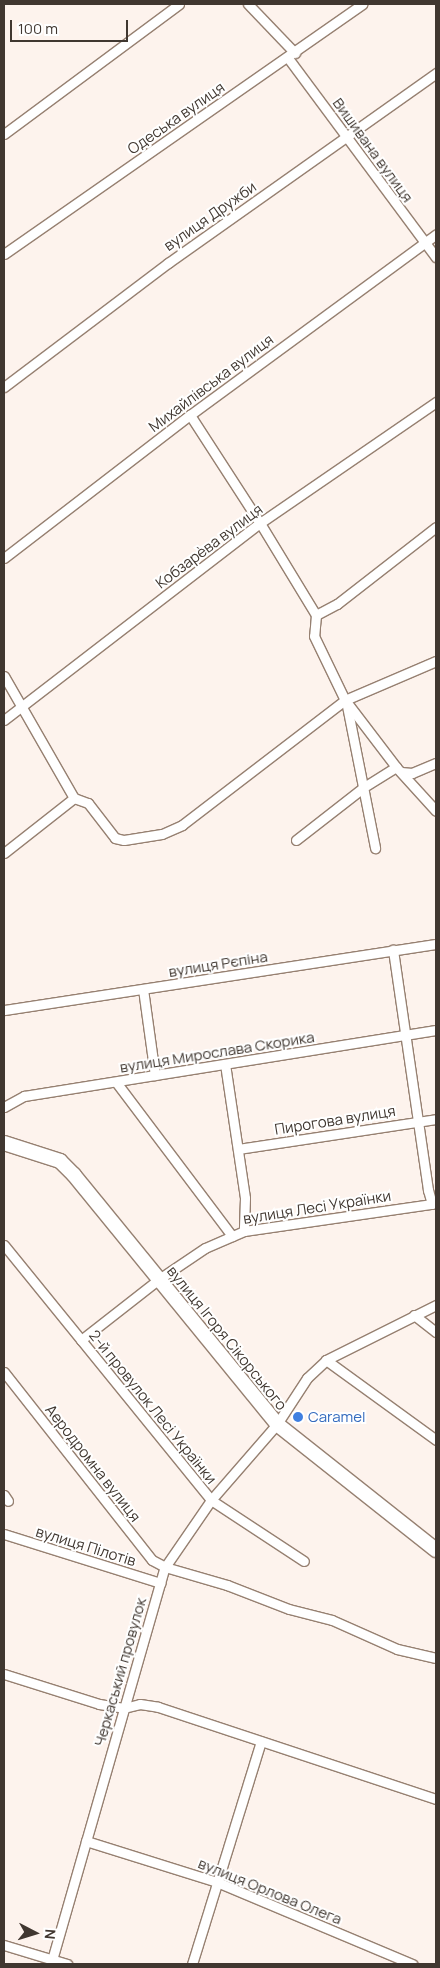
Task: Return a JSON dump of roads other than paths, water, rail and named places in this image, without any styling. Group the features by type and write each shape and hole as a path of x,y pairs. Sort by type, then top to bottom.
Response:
{"main road":[{"name":"вулиця Ігоря Сікорського","path":"4,1143 60,1161 277,1424 436,1550"}],"street":[{"path":"4,134 179,4"},
{"name":"Вишивана вулиця","path":"248,4 292,55 347,137 436,257"},
{"name":"Одеська вулиця","path":"4,254 363,4"},
{"name":"вулиця Дружби","path":"4,387 168,263 436,74"},
{"name":"Михайлівська вулиця","path":"4,558 190,415 436,234"},
{"name":"Кобзарèва вулиця","path":"4,720 260,523 436,402"},
{"path":"190,415 260,523 316,615 314,636 346,700 398,770 436,811"},
{"path":"316,615 337,604 436,527"},
{"path":"4,676 74,798 88,803 115,838 124,840 162,834 182,825 346,700 436,661"},
{"path":"346,700 375,848"},
{"path":"296,840 364,787 398,770 412,773 436,763"},
{"path":"4,853 74,798"},
{"name":"вулиця Рєпіна","path":"4,1010 436,944"},
{"path":"393,950 418,1121"},
{"path":"143,989 155,1075"},
{"name":"вулиця Мирослава Скорика","path":"4,1107 24,1096 436,1030"},
{"path":"226,1064 245,1198 244,1231"},
{"path":"116,1082 232,1236"},
{"name":"Пирогова вулиця","path":"238,1148 436,1119"},
{"name":"вулиця Лесі Українки","path":"81,1340 159,1279 205,1248 244,1231 432,1204 418,1121"},
{"name":"2-й провулок Лесі Українки","path":"4,1245 211,1500 304,1561"},
{"path":"277,1424 307,1378 326,1360 436,1305"},
{"path":"414,1315 436,1332"},
{"path":"326,1360 436,1440"},
{"name":"Аеродромна вулиця","path":"4,1372 152,1560 165,1567"},
{"name":"Черкаський провулок","path":"52,1960 165,1567 211,1500 277,1424"},
{"name":"вулиця Пілотів","path":"4,1534 160,1583"},
{"path":"165,1567 228,1585 289,1608 332,1620 397,1650 436,1658"},
{"path":"4,1674 99,1704 124,1708 140,1704 158,1707 436,1799"},
{"path":"192,1964 261,1741"},
{"name":"вулиця Орлова Олега","path":"86,1841 217,1882 412,1964"},
{"path":"4,1945 67,1964"}],"place":[{"name":"Caramel","path":"298,1417"}]}
